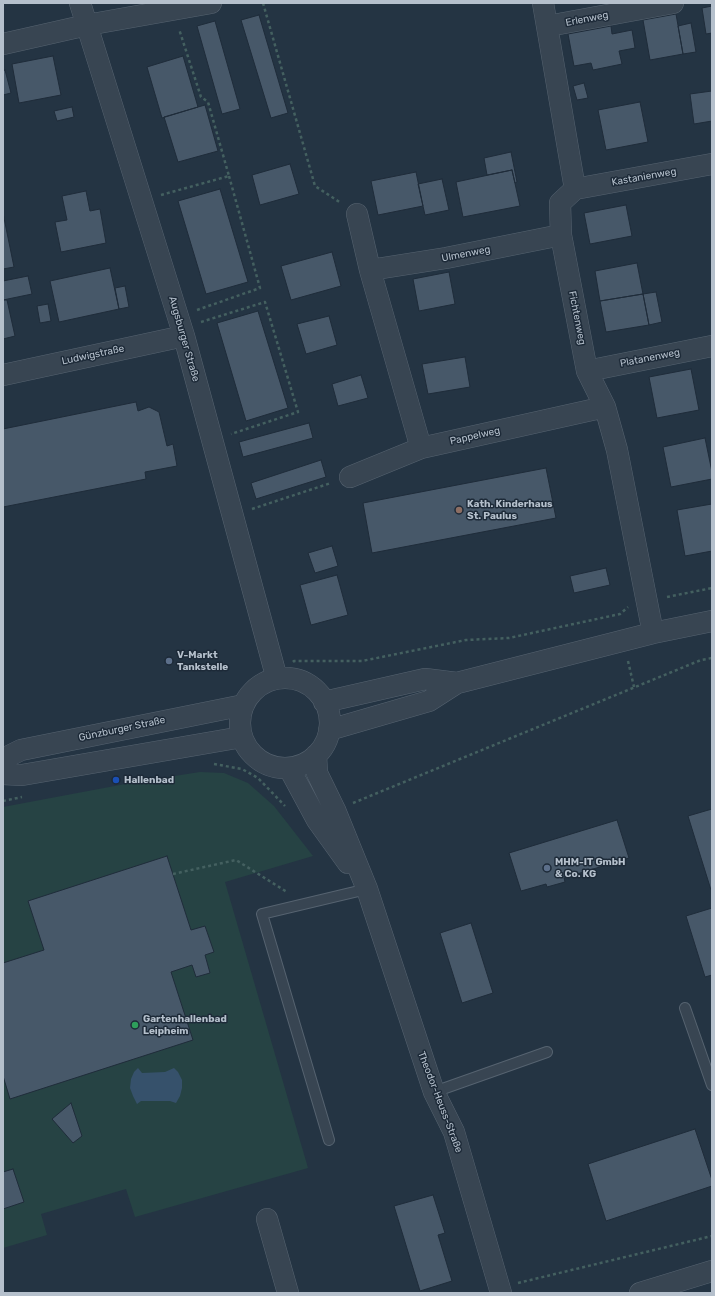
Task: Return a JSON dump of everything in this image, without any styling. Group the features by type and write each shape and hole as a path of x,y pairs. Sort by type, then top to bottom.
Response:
{"street":[{"name":"Augsburger Straße","path":"80,3 181,327 277,679"},
{"path":"3,44 87,25 211,3"},
{"path":"543,3 575,189"},
{"name":"Erlenweg","path":"548,26 673,3"},
{"name":"Kastanienweg","path":"575,189 712,164"},
{"name":"Fichtenweg","path":"575,189 560,203 562,235 587,371 604,407 617,450 653,633"},
{"path":"357,214 370,270 421,448"},
{"name":"Ulmenweg","path":"370,270 446,258 562,235"},
{"name":"Ludwigstraße","path":"3,375 181,327"},
{"name":"Platanenweg","path":"587,371 712,346"},
{"name":"Pappelweg","path":"350,477 421,448 604,407"},
{"path":"329,730 429,701 457,683 653,633 712,621"},
{"path":"287,678 313,687 324,702 329,716 329,730 322,748 308,761 299,766 279,768 260,761 246,746 242,737 240,715 249,695 257,687 277,679 287,678"},
{"path":"324,702 425,680 457,683"},
{"name":"Günzburger Straße","path":"3,759 21,750 244,704"},
{"path":"3,774 22,775 242,737"},
{"name":"Theodor-Heuss-Straße","path":"316,755 317,773 335,810 367,889 434,1092 454,1132 500,1291"},
{"name":"Theodor-Heuss-Straße","path":"289,768 317,820 367,889"},
{"path":"267,1219 288,1293"},
{"path":"640,1293 712,1271"}],"lane":[{"path":"329,1140 262,914 367,889"},
{"path":"685,1008 712,1084"},
{"path":"434,1092 547,1052"}],"path":[{"path":"263,3 315,186 357,214"},
{"path":"172,10 201,98 208,102 260,288 181,327"},
{"path":"142,201 229,176"},
{"path":"181,327 265,302 298,412 212,441"},
{"path":"232,514 350,477"},
{"path":"277,679 294,660 362,661 466,640 509,638 620,614 627,607 646,601 712,588"},
{"path":"622,641 634,687"},
{"path":"335,810 634,687 701,660 712,658"},
{"path":"209,763 242,769 258,778 289,810"},
{"path":"3,801 26,796"},
{"path":"173,874 236,860 306,904"},
{"path":"500,1291 712,1236"}],"green space":[{"name":"Gartenhallenbad Leipheim","path":"200,772 224,773 248,783 274,806 313,856 225,882 308,1168 135,1217 126,1189 41,1214 47,1235 3,1248 3,807 136,782"}],"water":[{"path":"138,1068 142,1073 165,1072 174,1068 182,1080 180,1096 176,1103 170,1101 141,1101 137,1104 130,1088 131,1079 134,1072"}],"building":[{"path":"712,6 712,33 706,34 702,8"},
{"path":"676,14 683,54 650,60 643,20"},
{"path":"259,15 288,113 271,118 241,20"},
{"path":"215,21 240,109 222,114 197,26"},
{"path":"691,23 696,52 683,54 678,26"},
{"path":"611,26 612,34 632,30 635,48 619,51 622,64 593,70 591,63 574,66 568,34"},
{"path":"53,56 61,95 19,103 12,64"},
{"path":"183,56 198,107 162,118 147,67"},
{"path":"5,70 11,93 3,95 3,71"},
{"path":"584,83 588,98 577,100 573,86"},
{"path":"712,91 712,121 694,124 690,94"},
{"path":"640,102 648,142 606,150 598,110"},
{"path":"205,105 218,151 178,162 164,117"},
{"path":"72,107 74,117 57,121 54,111"},
{"path":"511,152 517,182 515,183 512,170 487,175 484,158"},
{"path":"290,164 299,194 260,205 252,175"},
{"path":"512,170 520,206 463,217 456,182"},
{"path":"416,172 423,206 378,215 371,181"},
{"path":"442,179 449,210 425,215 418,184"},
{"path":"220,189 248,282 206,294 178,201"},
{"path":"86,191 90,211 100,209 106,243 61,252 55,222 67,220 62,196"},
{"path":"626,205 632,236 590,244 584,213"},
{"path":"3,213 14,267 3,269"},
{"path":"332,252 341,286 291,300 281,266"},
{"path":"637,263 643,294 600,301 595,271"},
{"path":"110,268 119,309 59,322 50,281"},
{"path":"449,272 455,304 419,311 413,279"},
{"path":"28,276 32,294 3,300 3,281"},
{"path":"125,286 129,307 119,309 115,288"},
{"path":"656,292 662,322 649,325 643,294"},
{"path":"643,294 649,325 606,332 600,301"},
{"path":"3,300 7,300 15,336 3,339"},
{"path":"48,304 51,321 40,323 37,306"},
{"path":"258,311 288,408 246,421 217,323"},
{"path":"329,316 337,345 306,354 297,324"},
{"path":"465,357 470,387 428,394 422,364"},
{"path":"691,369 699,410 657,418 649,377"},
{"path":"361,375 368,398 338,406 332,384"},
{"path":"136,402 138,411 149,407 159,412 167,446 173,444 177,466 145,472 146,479 3,507 3,429"},
{"path":"309,423 313,438 243,457 239,442"},
{"path":"705,438 712,479 671,487 663,447"},
{"path":"321,460 326,477 256,499 251,483"},
{"name":"Kath. Kinderhaus St. Paulus","path":"546,468 556,518 372,553 363,503"},
{"path":"712,504 712,551 685,556 677,510"},
{"path":"332,546 338,566 315,573 308,553"},
{"path":"606,568 610,585 574,593 570,576"},
{"path":"337,575 348,615 311,625 300,585"},
{"path":"712,809 712,889 711,890 688,816"},
{"path":"617,820 629,858 564,878 565,882 547,887 546,884 521,891 509,853"},
{"path":"167,856 191,930 205,926 214,952 205,955 210,973 196,977 192,965 171,972 193,1040 10,1099 3,1076 3,963 44,950 28,901"},
{"path":"712,908 712,975 705,977 686,916"},
{"path":"471,923 493,993 462,1003 440,933"},
{"path":"71,1103 82,1136 73,1143 52,1119"},
{"path":"695,1129 712,1180 712,1186 606,1221 588,1164"},
{"path":"13,1169 24,1202 3,1209 3,1172"},
{"path":"433,1195 445,1233 438,1235 452,1281 420,1291 394,1206"}],"place":[{"name":"Kath. Kinderhaus St. Paulus","path":"459,510"},
{"name":"V-Markt Tankstelle","path":"169,661"},
{"name":"Hallenbad","path":"116,780"},
{"name":"MHM-IT GmbH & Co. KG","path":"547,868"},
{"name":"Gartenhallenbad Leipheim","path":"135,1025"}]}
